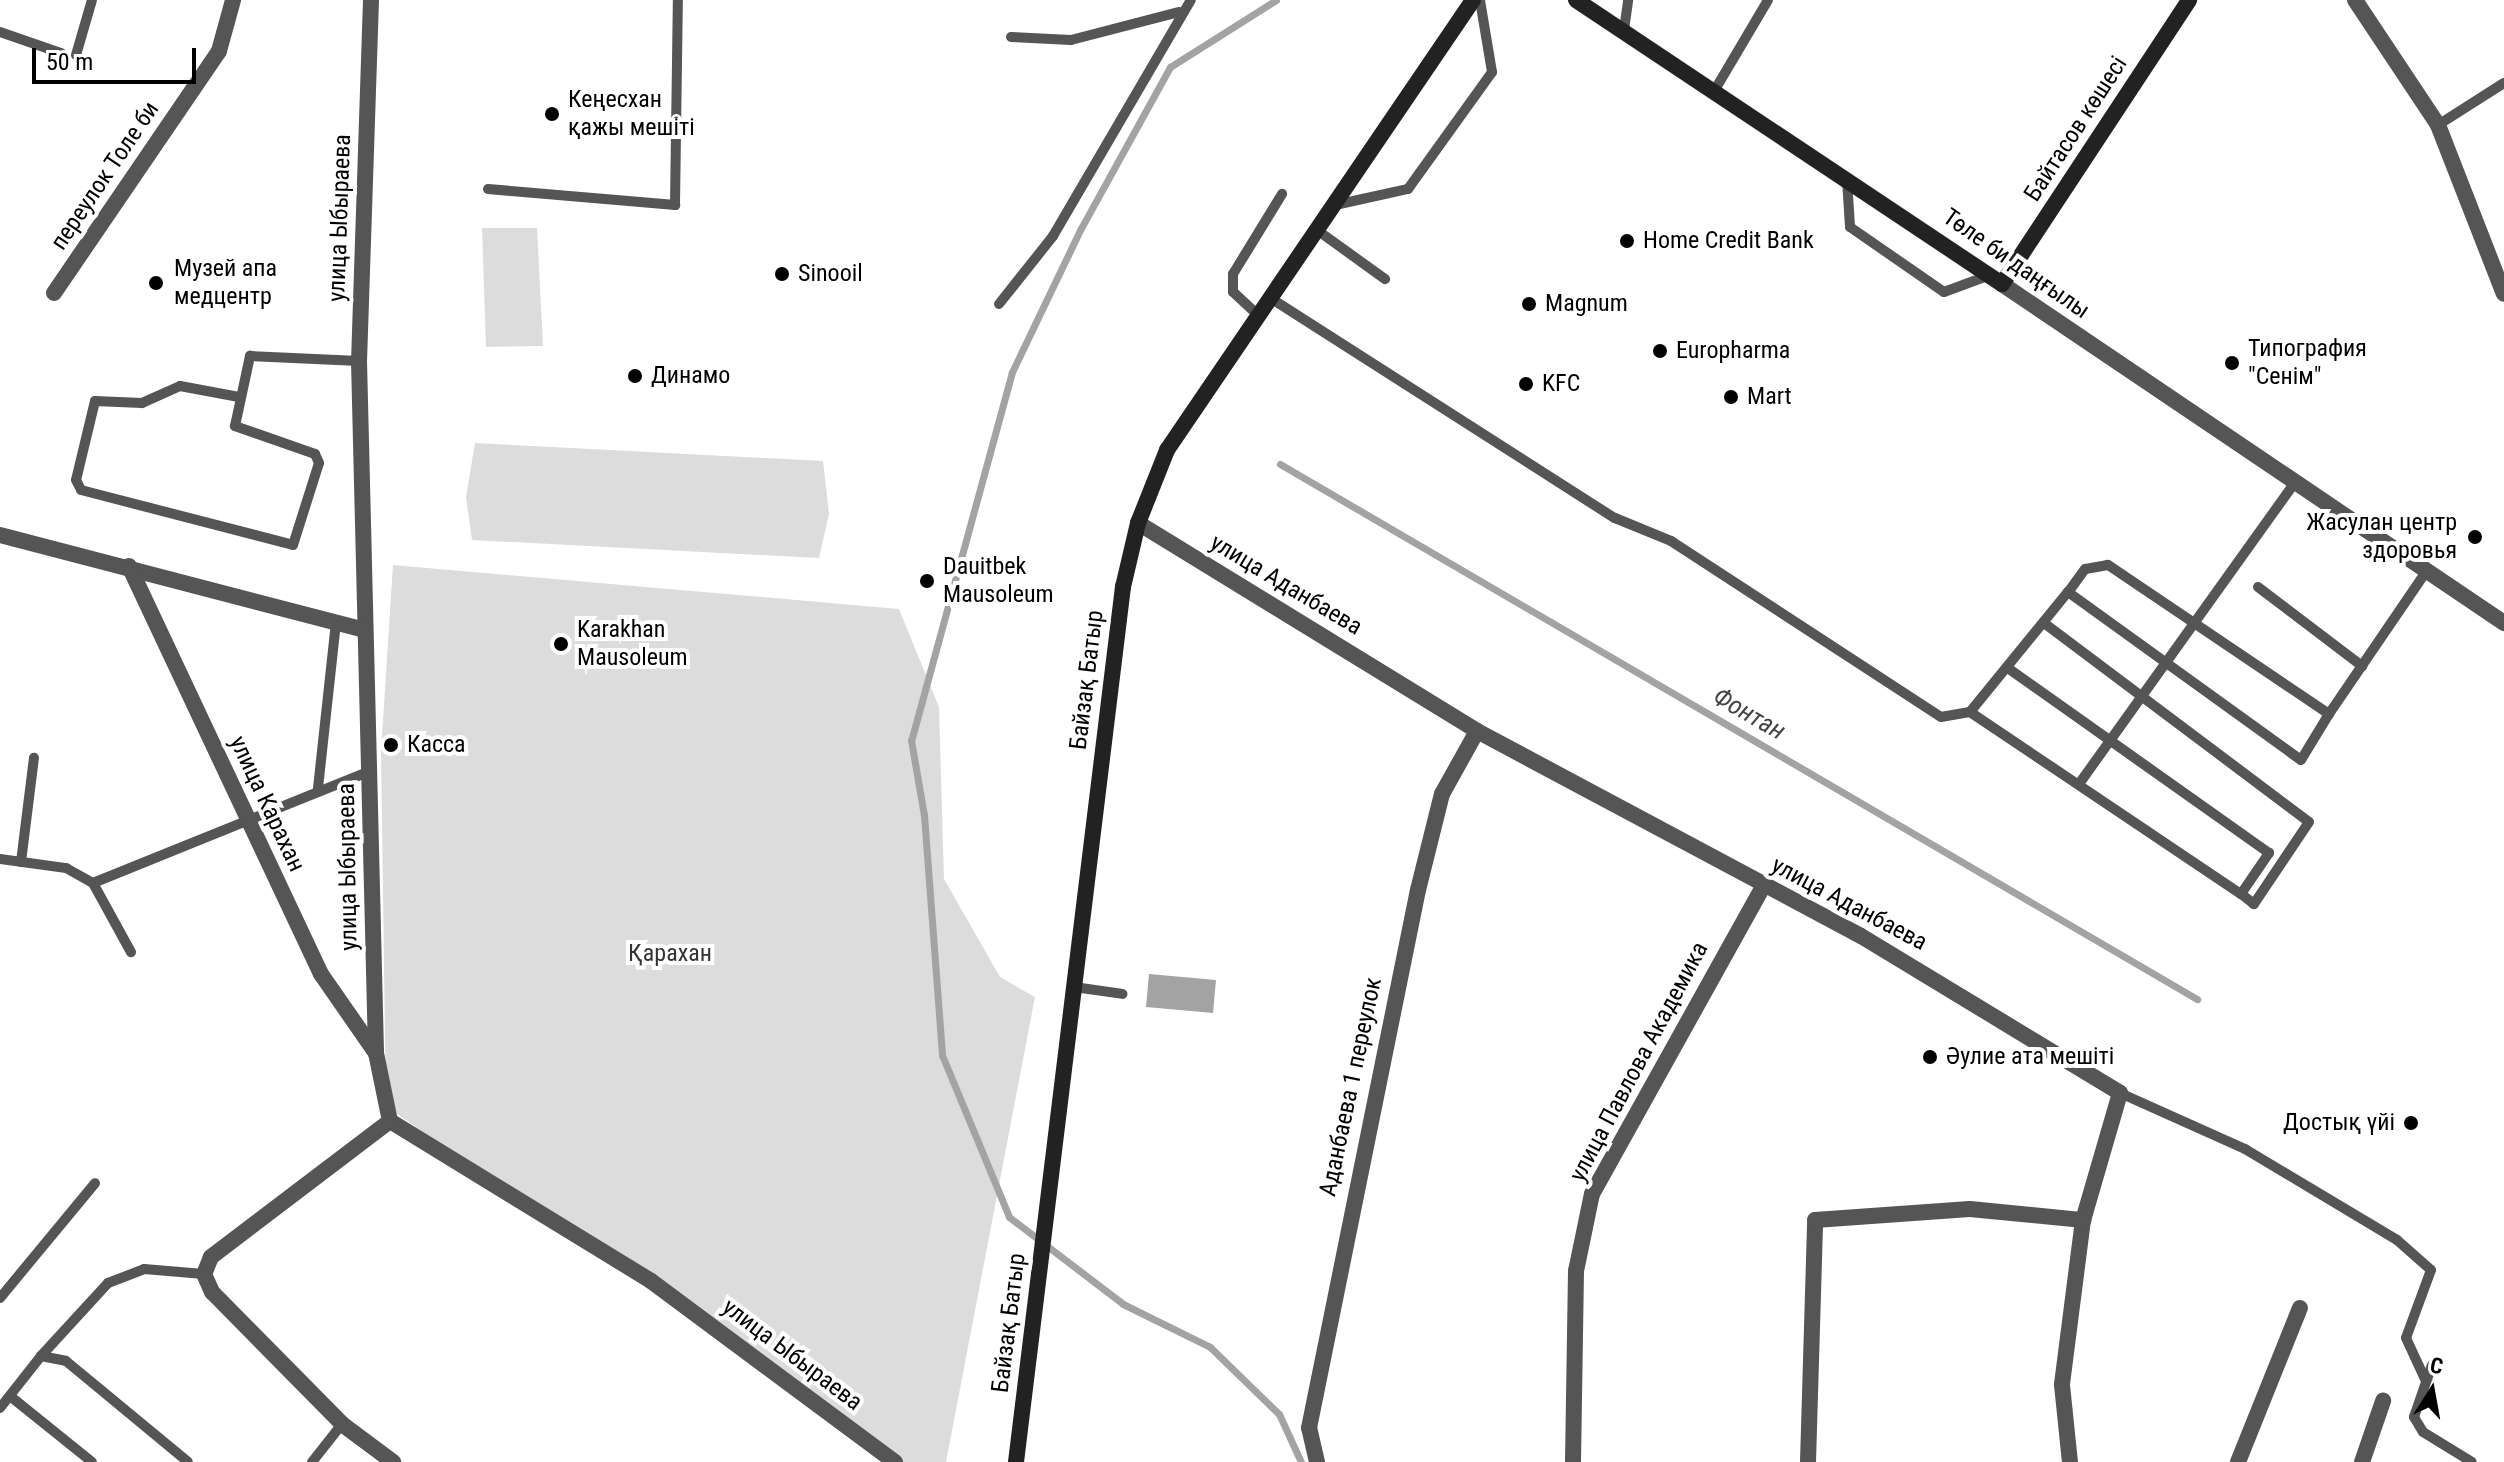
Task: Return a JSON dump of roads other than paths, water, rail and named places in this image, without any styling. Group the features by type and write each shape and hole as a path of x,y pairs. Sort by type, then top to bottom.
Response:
{"street":[{"name":"переулок Толе би","path":"54,293 219,51 233,0"},
{"name":"улица Ыбыраева","path":"371,0 359,361 376,1053 390,1121 651,1281 895,1462"},
{"name":"Байзақ Батыр","path":"1016,1462 1123,587 1138,523 1167,450 1473,0"},
{"name":"Төле би даңғылы","path":"1576,0 1847,174 2293,485 2502,619"},
{"name":"Байтасов көшесі","path":"1996,280 2189,0"},
{"path":"2355,0 2438,125 2504,294"},
{"name":"улица Аданбаева","path":"1138,523 1477,731 2040,1038 2120,1093"},
{"path":"0,535 129,566 365,630"},
{"name":"улица Карахан","path":"129,566 321,974 376,1053"},
{"name":"Аданбаева 1 переулок","path":"1317,1462 1309,1428 1418,890 1442,794 1477,731"},
{"name":"улица Павлова Академика","path":"1573,1462 1576,1271 1592,1194 1764,885"},
{"path":"2070,1462 2062,1385 2083,1220 2120,1093"},
{"path":"390,1121 211,1257 204,1274 212,1292 342,1424 393,1462"},
{"path":"1808,1462 1815,1220 1970,1209 2083,1220"},
{"path":"2238,1462 2300,1308"},
{"path":"2362,1462 2383,1401"}],"lane":[{"path":"76,55 92,0"},
{"path":"488,189 675,205 678,0"},
{"path":"999,304 1053,236 1179,12 1191,0"},
{"path":"1335,205 1408,189 1492,72 1480,0"},
{"path":"1624,30 1628,0"},
{"path":"1716,88 1768,0"},
{"path":"1011,37 1071,40 1179,12"},
{"path":"0,32 61,53"},
{"path":"2438,125 2504,83"},
{"path":"1847,174 1850,227 1944,292 1996,280"},
{"path":"1260,317 1233,292 1233,274 1282,194"},
{"path":"1317,230 1385,279"},
{"path":"1272,299 1615,518 1671,541 1941,717 1970,712 2009,669 2085,569 2108,565 2196,621 2329,714"},
{"path":"239,397 180,386 142,403 95,401 76,480 81,490 293,545 319,463 315,454 235,426 239,397 257,351 359,361"},
{"path":"2079,784 2293,485"},
{"path":"2068,592 2301,760 2426,572"},
{"path":"2258,587 2362,666"},
{"path":"318,788 336,622"},
{"path":"1970,712 2254,904 2309,822 2140,699 2044,623"},
{"path":"2009,669 2269,853 2241,894"},
{"path":"21,862 34,758"},
{"path":"93,883 318,788 370,771"},
{"path":"0,859 66,868 93,883 131,952"},
{"path":"1074,987 1123,994"},
{"name":"улица Аданбаева","path":"2120,1093 2245,1149 2397,1240 2431,1270 2406,1338 2425,1379"},
{"path":"0,1298 95,1183"},
{"path":"0,1408 41,1356 108,1283 144,1269 204,1274"},
{"path":"41,1356 66,1361 188,1462"},
{"path":"2432,1365 2414,1417 2423,1432 2472,1462"},
{"path":"10,1396 92,1462"},
{"path":"312,1462 342,1424"}],"waterway":[{"path":"1276,0 1170,67 1081,228 1012,372 911,740 924,815 942,1055 1009,1217 1123,1304 1210,1347 1279,1414 1301,1462"},
{"name":"Фонтан","path":"1280,464 2197,999"}],"place":[{"name":"Кеңесхан қажы мешіті","path":"552,114"},
{"name":"Home Credit Bank","path":"1627,241"},
{"name":"Sinooil","path":"782,274"},
{"name":"Музей апа медцентр","path":"156,283"},
{"name":"Magnum","path":"1529,304"},
{"name":"Europharma","path":"1660,351"},
{"name":"Типография \"Сенім\"","path":"2232,363"},
{"name":"Динамо","path":"635,376"},
{"name":"KFC","path":"1526,384"},
{"name":"Mart","path":"1731,397"},
{"name":"Жасулан центр здоровья","path":"2475,537"},
{"name":"Dauitbek Mausoleum","path":"927,581"},
{"name":"Karakhan Mausoleum","path":"561,644"},
{"name":"Касса","path":"391,745"},
{"name":"Әулие ата мешіті","path":"1930,1057"},
{"name":"Достық үйі","path":"2411,1123"}],"park label":[{"name":"Қарахан","path":"670,954"}]}
